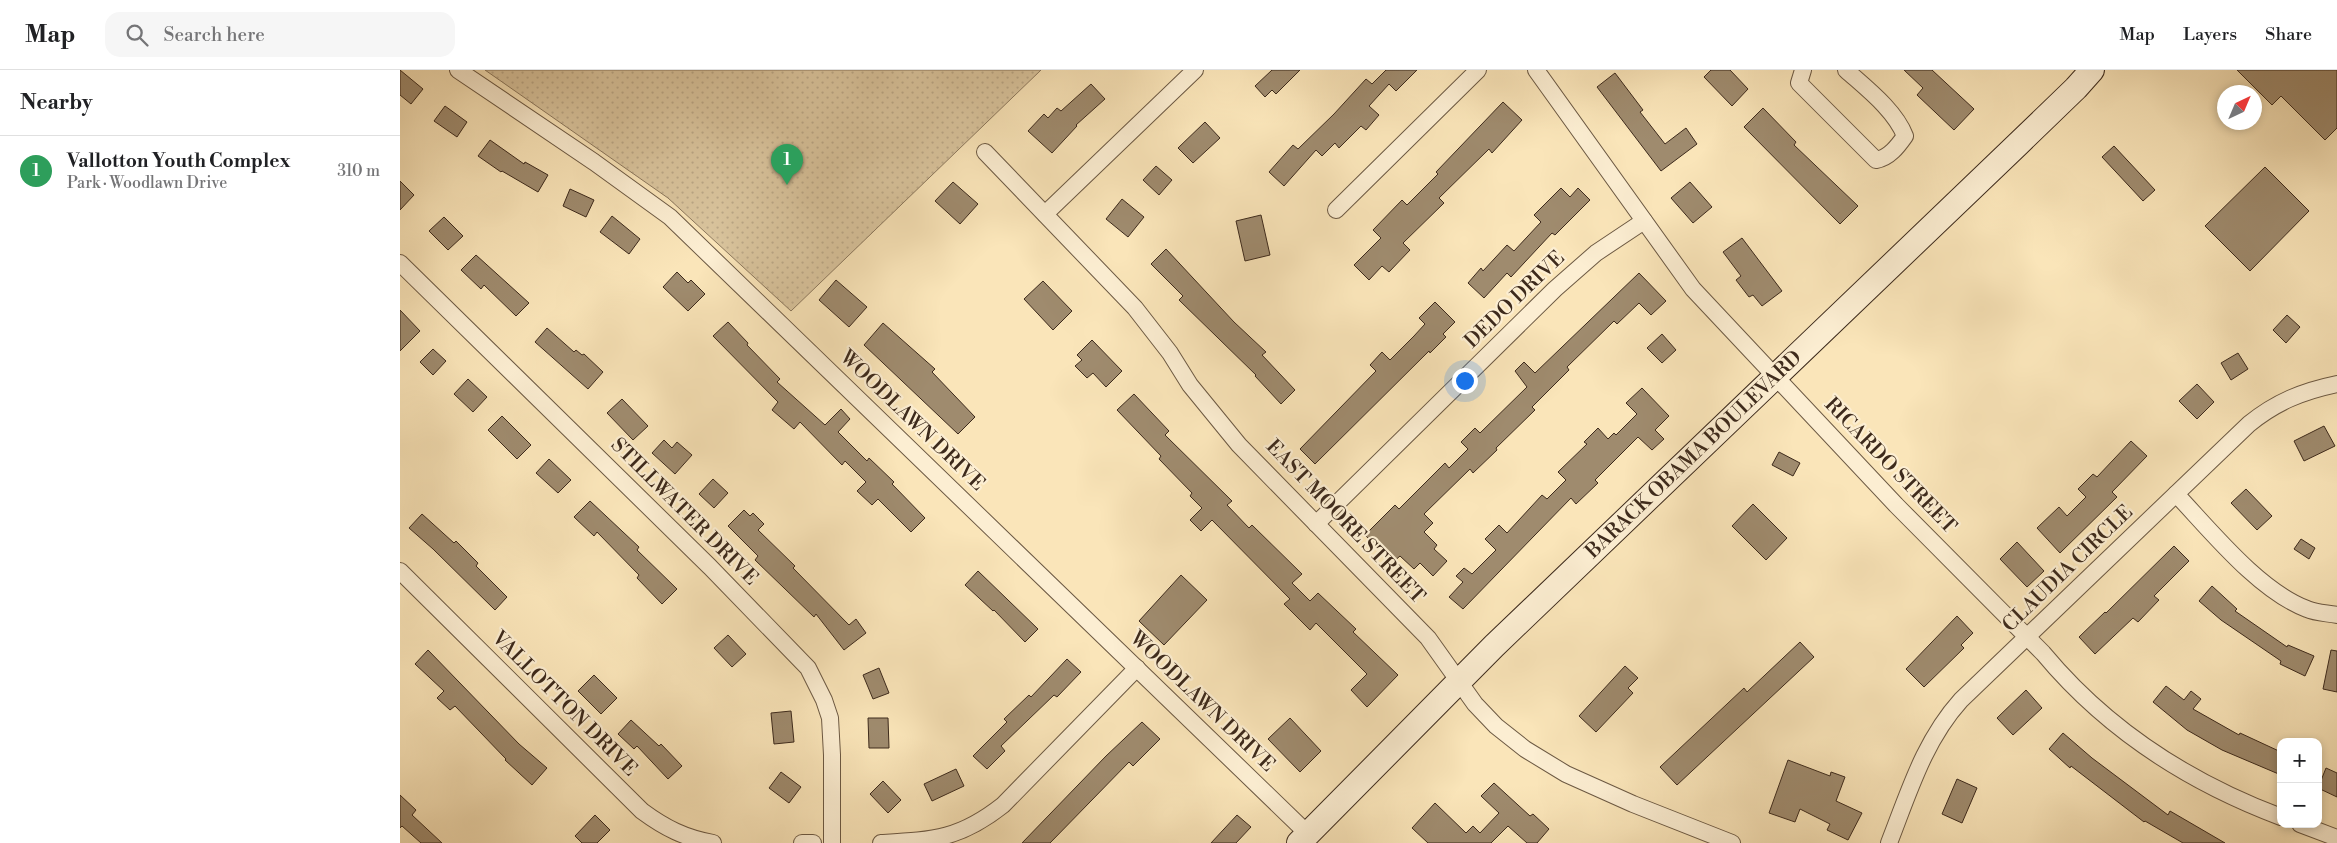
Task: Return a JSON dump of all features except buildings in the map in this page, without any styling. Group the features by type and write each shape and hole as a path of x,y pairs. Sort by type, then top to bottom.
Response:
{"main road":[{"name":"BARACK OBAMA BOULEVARD","path":"1304,838 1494,646 2024,139 2092,70"}],"street":[{"name":"WOODLAWN DRIVE","path":"458,70 594,162 670,217 1137,668 1304,838"},
{"path":"1045,214 1195,70"},
{"path":"1336,210 1478,70"},
{"name":"RICARDO STREET","path":"1536,70 1693,289 1889,498 2086,699 2144,748 2176,768 2222,792 2277,815"},
{"path":"1804,70 1799,83 1876,160 1884,158 1898,146 1904,136 1901,125 1870,91 1846,70"},
{"name":"EAST MOORE STREET","path":"985,152 1136,308 1170,353 1190,386 1219,422 1428,638 1475,704 1496,726 1542,761 1597,788 1732,843"},
{"name":"DEDO DRIVE","path":"1316,524 1556,289 1596,253 1644,221"},
{"name":"STILLWATER DRIVE","path":"400,263 710,567 808,668 824,700 830,718 832,843"},
{"name":"CLAUDIA CIRCLE","path":"1889,843 1914,779 1938,728 1961,700 2262,413 2296,394 2337,384"},
{"path":"2176,494 2236,558 2259,578 2295,604 2308,610 2337,615"},
{"name":"VALLOTTON DRIVE","path":"400,571 642,811 665,828 681,835 714,843"},
{"path":"881,843 932,840 971,827 988,817 1137,668"},
{"path":"2311,828 2337,838"},
{"path":"802,843 814,843"}],"shaded area":[{"path":"485,70 1041,70 791,311 668,198"}],"place":[{"name":"Vallotton Youth Complex","path":"787,185"}]}
